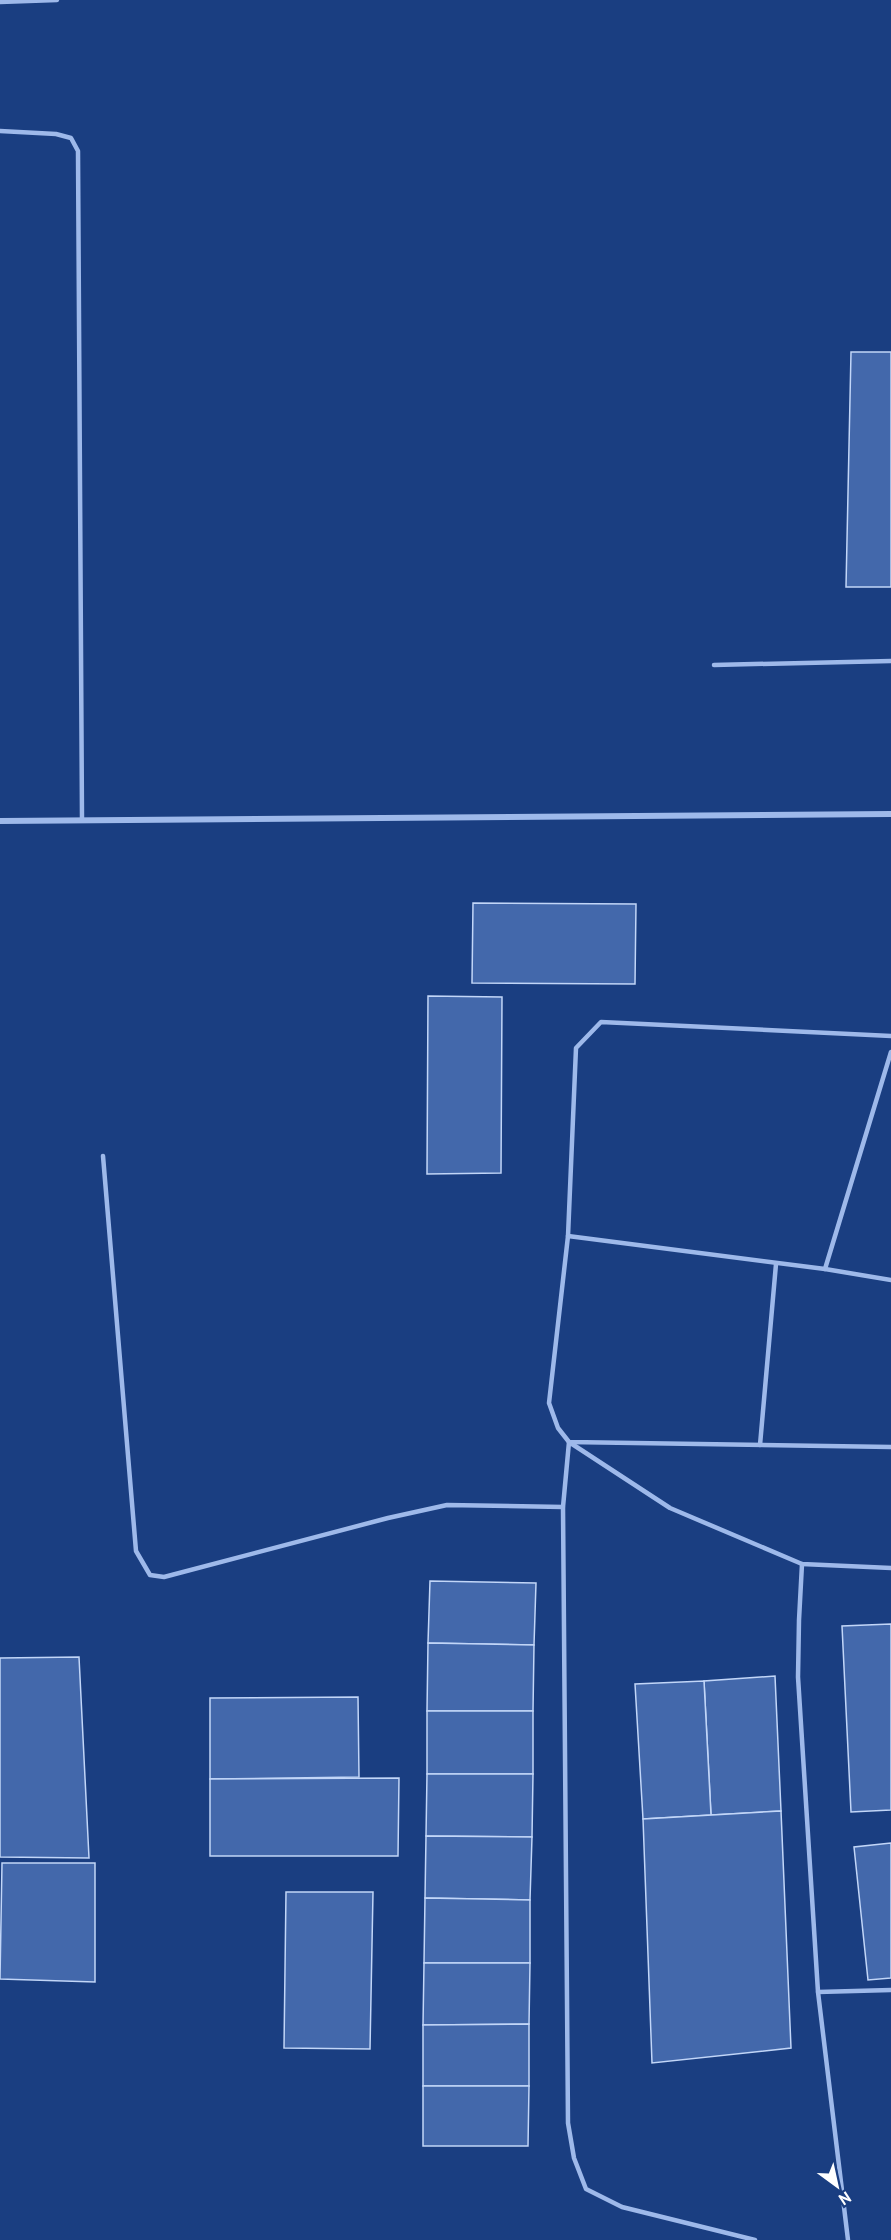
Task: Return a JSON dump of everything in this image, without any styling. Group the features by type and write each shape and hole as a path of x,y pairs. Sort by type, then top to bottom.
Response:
{"street":[{"path":"0,821 891,814"}],"lane":[{"path":"0,2 57,0"},
{"path":"0,131 56,134 71,138 78,151 82,819"},
{"path":"714,665 891,661"},
{"path":"891,1036 601,1022 576,1048 568,1236 549,1403 558,1428 569,1442 670,1508 802,1564 891,1568"},
{"path":"825,1269 891,1052"},
{"path":"104,1156 136,1551 150,1575 164,1577 388,1518 447,1505 562,1507"},
{"path":"568,1236 825,1269 891,1280"},
{"path":"760,1445 776,1264"},
{"path":"569,1442 562,1507 568,2123 574,2158 586,2189 622,2207 755,2240"},
{"path":"569,1442 891,1447"},
{"path":"802,1564 798,1677 818,1992 848,2240"},
{"path":"818,1992 891,1990"}],"building":[{"path":"851,352 891,352 891,587 846,587"},
{"path":"473,903 636,904 635,984 472,983"},
{"path":"428,996 502,997 501,1173 427,1174"},
{"path":"430,1581 536,1583 534,1645 428,1643"},
{"path":"891,1624 891,1810 851,1812 842,1626"},
{"path":"428,1643 534,1645 533,1711 427,1711"},
{"path":"79,1657 89,1858 0,1857 0,1658"},
{"path":"775,1676 781,1811 711,1815 704,1681"},
{"path":"704,1681 711,1815 643,1819 635,1684"},
{"path":"358,1697 359,1777 210,1779 210,1698"},
{"path":"427,1711 533,1711 533,1774 427,1774"},
{"path":"427,1774 533,1774 532,1837 426,1836"},
{"path":"399,1778 398,1856 210,1856 210,1779"},
{"path":"781,1811 791,2048 652,2063 643,1819"},
{"path":"426,1836 532,1837 530,1900 425,1898"},
{"path":"891,1843 891,1978 868,1980 854,1847"},
{"path":"2,1863 95,1863 95,1982 0,1979"},
{"path":"286,1892 373,1892 370,2049 284,2048"},
{"path":"425,1898 530,1900 530,1963 424,1963"},
{"path":"424,1963 530,1963 529,2024 423,2025"},
{"path":"529,2024 529,2086 423,2086 423,2025"},
{"path":"423,2086 529,2086 528,2146 423,2146"}]}
